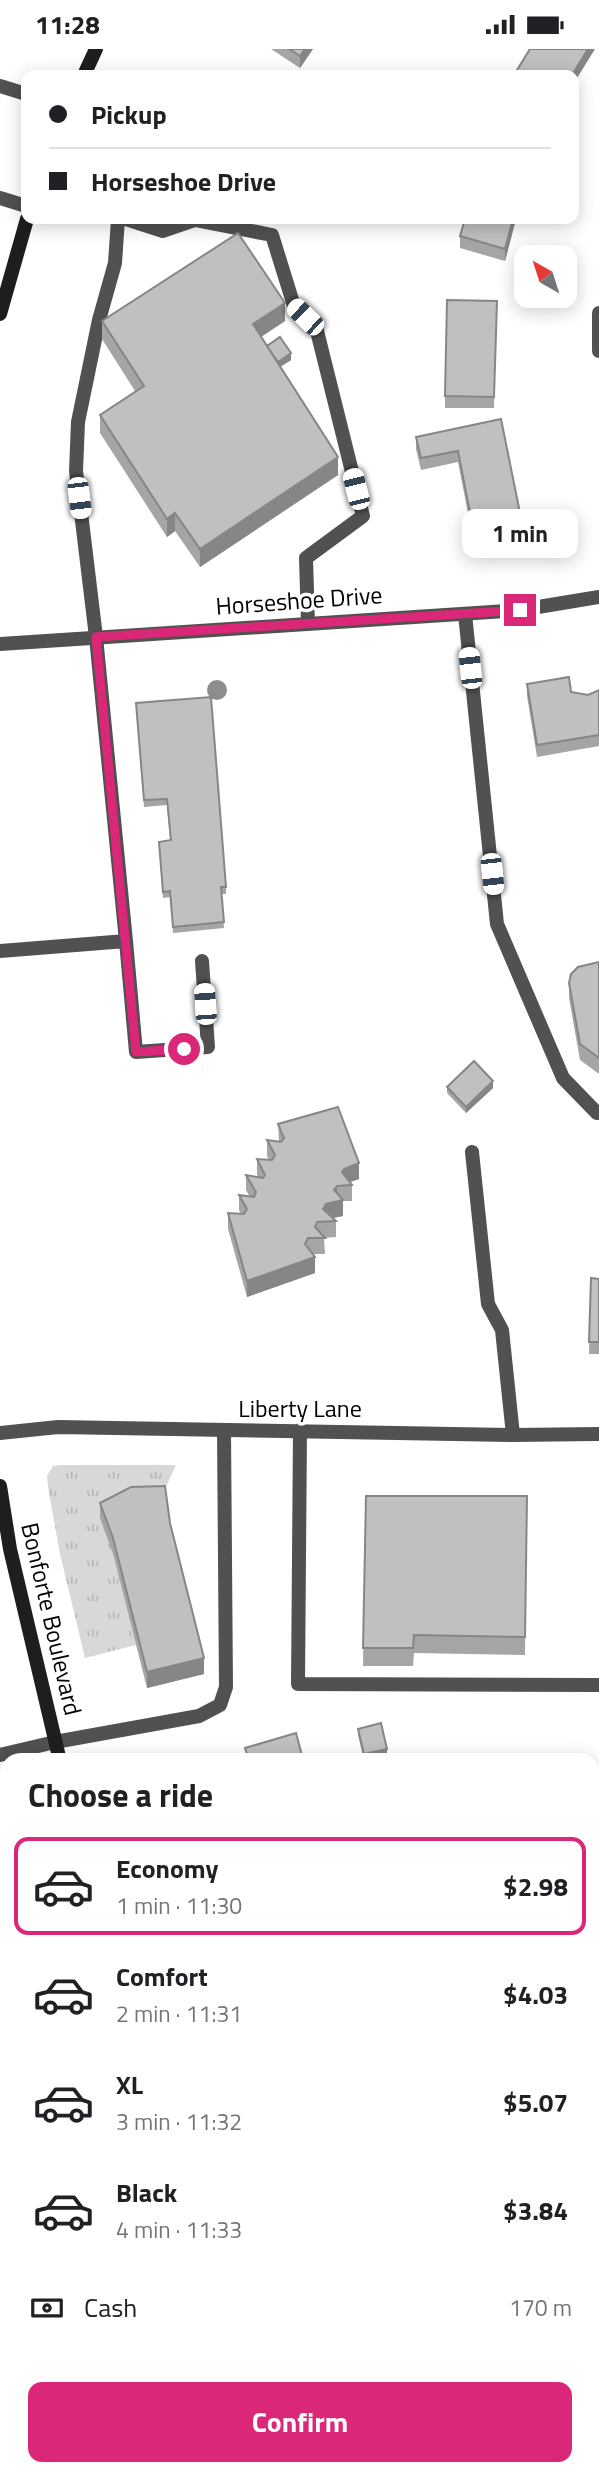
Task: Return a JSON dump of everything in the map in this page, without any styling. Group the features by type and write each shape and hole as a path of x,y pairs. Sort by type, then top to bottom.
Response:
{"main road":[{"path":"86,70 96,49"},
{"path":"0,314 26,224"},
{"name":"Bonforte Boulevard","path":"0,1486 10,1549 58,1753"}],"street":[{"path":"0,86 21,92"},
{"path":"0,198 21,204"},
{"path":"118,224 115,263 99,320 78,422 76,471 96,637 136,1052 208,1047 202,961"},
{"path":"141,224 163,231 183,224"},
{"path":"216,224 272,235 294,306 316,327 363,516 306,558 308,624"},
{"path":"599,313 599,351"},
{"name":"Horseshoe Drive","path":"0,644 520,610 599,597"},
{"path":"465,614 498,924 563,1078 597,1113"},
{"path":"0,951 126,940"},
{"path":"472,1152 488,1304 502,1330 513,1435"},
{"name":"Liberty Lane","path":"0,1433 58,1427 513,1435 599,1434"},
{"path":"300,1430 298,1684 599,1685"},
{"path":"8,1753 199,1716 220,1705 226,1687 224,1431"}],"green space":[{"path":"176,1465 159,1502 113,1554 136,1645 85,1658 60,1554 48,1487 47,1476 53,1466"}],"building":[{"path":"289,49 305,49 300,56"},
{"path":"530,49 588,49 575,70 517,70"},
{"path":"464,224 512,224 505,249 460,236"},
{"path":"238,233 285,303 253,324 338,457 200,549 175,513 167,519 100,415 144,386 102,321"},
{"path":"447,300 497,301 494,397 445,396"},
{"path":"280,337 291,353 278,362 267,346"},
{"path":"501,419 521,518 473,528 458,451 421,458 416,437"},
{"path":"569,677 571,692 588,695 599,690 599,735 537,745 527,684"},
{"path":"211,697 226,887 221,887 224,922 173,927 170,891 163,892 159,842 171,840 167,799 144,800 136,703"},
{"path":"599,962 599,1058 580,1044 569,983 571,974 578,967"},
{"path":"474,1061 493,1081 466,1107 447,1087"},
{"path":"338,1107 359,1163 342,1172 352,1185 337,1186 334,1190 343,1200 326,1204 323,1209 336,1221 317,1222 315,1227 325,1238 308,1238 305,1244 315,1257 247,1281 228,1213 244,1214 247,1209 239,1195 254,1197 256,1192 246,1175 263,1178 265,1175 257,1159 272,1160 275,1155 267,1140 281,1142 284,1138 278,1124"},
{"path":"591,1278 599,1279 599,1342 589,1342"},
{"path":"165,1486 170,1523 204,1658 147,1672 113,1538 100,1503 131,1487"},
{"path":"366,1496 527,1496 525,1637 414,1635 413,1648 363,1648"},
{"path":"381,1723 387,1749 364,1753 358,1729"},
{"path":"296,1733 301,1753 247,1753 245,1748"}],"route":[{"path":"184,1049 136,1052 96,637 520,610"}]}
